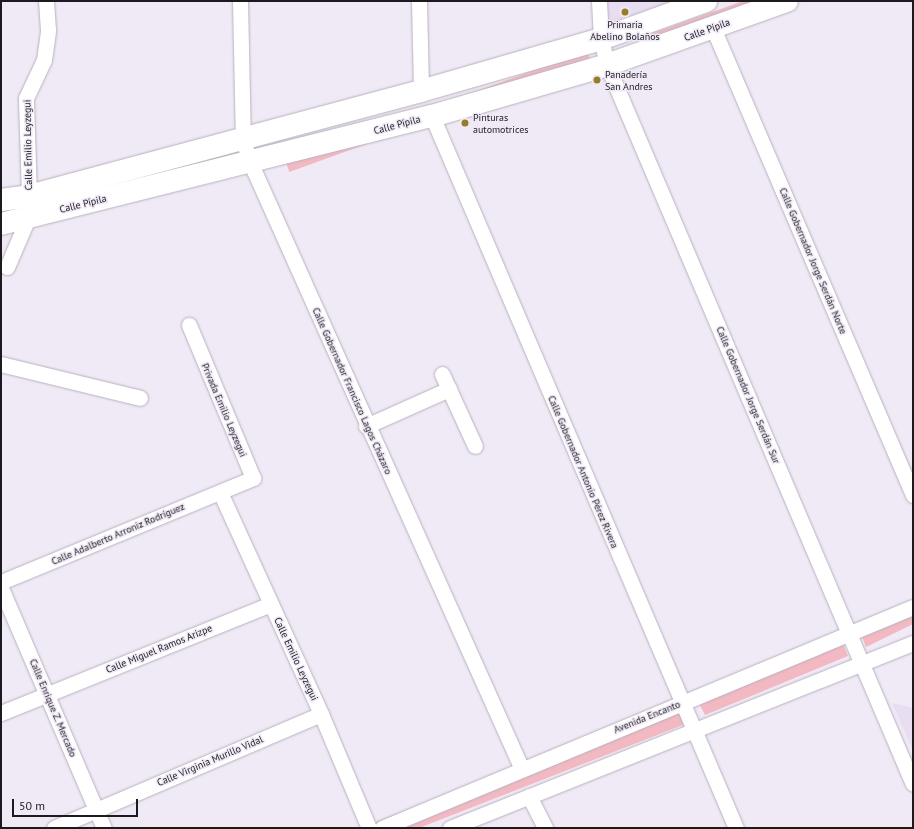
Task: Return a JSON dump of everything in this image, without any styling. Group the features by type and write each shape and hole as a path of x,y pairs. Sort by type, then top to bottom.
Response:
{"main road":[{"name":"Calle Pípila","path":"1,200 29,196 243,140 421,91 601,39 704,1"},
{"name":"Calle Pípila","path":"1,224 251,164 432,116 607,65 787,1"}],"street":[{"name":"Calle Emilio Leyzegui","path":"29,196 26,98 44,60 48,30 46,1"},
{"name":"Calle Gobernador Francisco Lagos Cházaro","path":"240,1 243,140 251,164 366,426 427,553 521,767"},
{"path":"419,1 421,91"},
{"name":"Calle Gobernador Jorge Serdán Sur","path":"599,1 601,39 607,65 913,784"},
{"name":"Calle Gobernador Jorge Serdán Norte","path":"713,28 913,495"},
{"name":"Calle Gobernador Antonio Pérez Rivera","path":"432,116 736,828"},
{"path":"7,267 28,218"},
{"name":"Privada Emilio Leyzegui","path":"189,325 253,478 236,485"},
{"path":"1,364 140,398"},
{"path":"442,374 475,446"},
{"path":"366,426 449,389"},
{"name":"Calle Adalberto Arroniz Rodríguez","path":"1,582 236,485"},
{"name":"Calle Emilio Leyzegui","path":"220,492 321,714 369,828"},
{"name":"Calle Enrique Z. Mercado","path":"1,588 48,693 104,828"},
{"name":"Calle Miguel Ramos Arizpe","path":"1,713 271,604"},
{"name":"Avenida Encanto","path":"382,828 521,767 682,704 849,632 913,607"},
{"path":"450,828 913,643"},
{"name":"Calle Virginia Murillo Vidal","path":"54,828 321,714"},
{"path":"530,796 545,828"}],"shaded area":[{"name":"Primaria Abelino Bolaños","path":"607,1 677,1 607,23"},
{"path":"743,1 779,1 639,49 636,39"},
{"path":"587,51 591,62 289,172 285,161"},
{"path":"913,602 913,624 866,647 858,627"},
{"path":"839,634 848,656 705,715 696,697"},
{"path":"892,703 913,708 913,751"},
{"path":"679,704 688,723 419,828 379,828 376,822"}],"place":[{"name":"Primaria Abelino Bolaños","path":"625,12"},
{"name":"Panadería San Andres","path":"597,80"},
{"name":"Pinturas automotrices","path":"465,123"}]}
